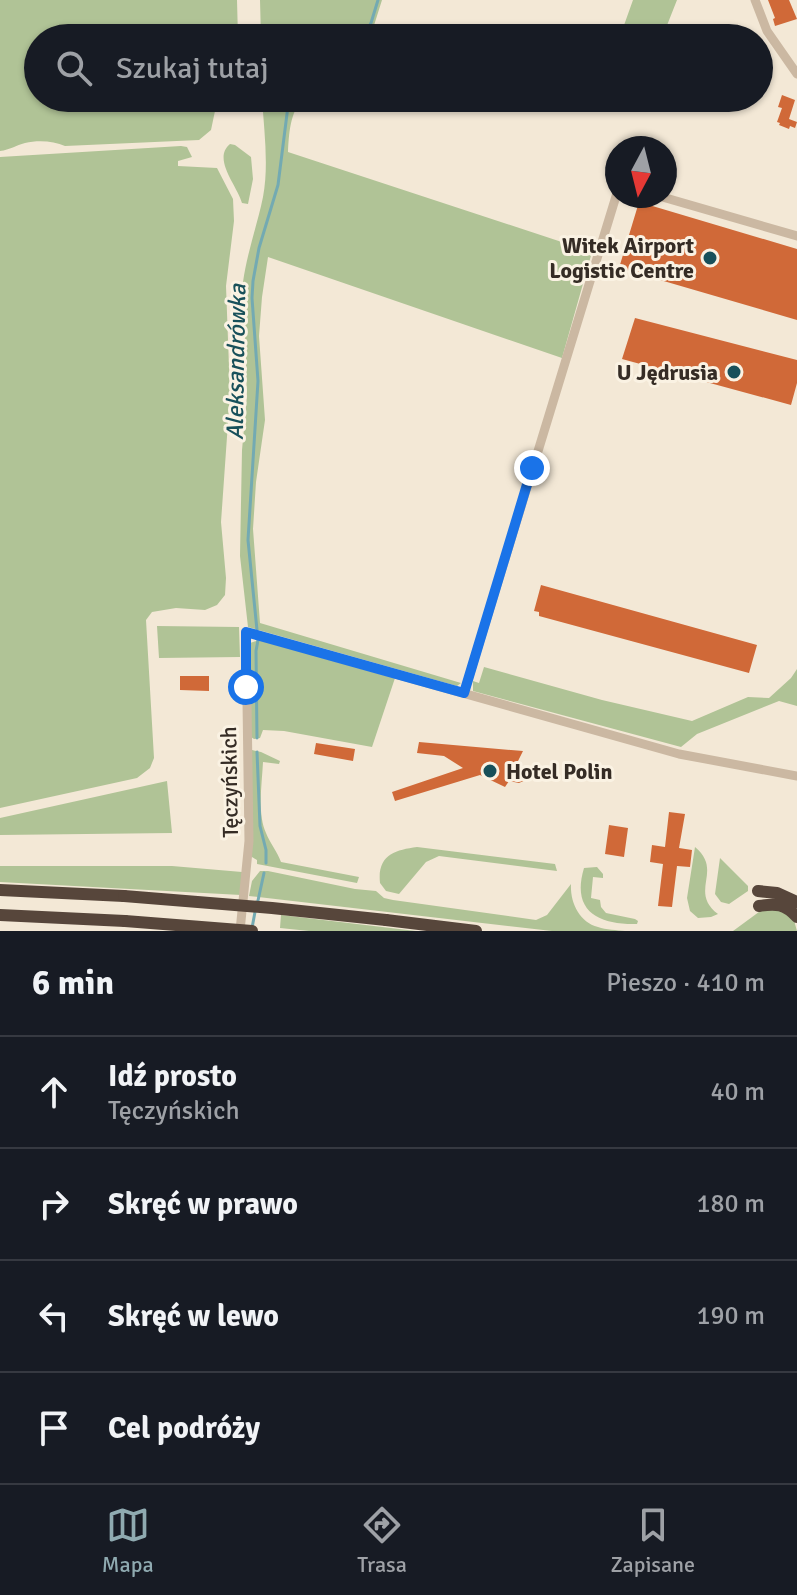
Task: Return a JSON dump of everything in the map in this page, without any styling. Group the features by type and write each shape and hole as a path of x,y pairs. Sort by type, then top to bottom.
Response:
{"highway":[{"path":"0,890 272,908 476,931"},
{"path":"758,891 777,893 797,902"},
{"path":"759,906 782,905 797,917"},
{"path":"0,915 252,931"}],"street":[{"path":"755,0 764,24"},
{"path":"773,40 797,74"},
{"path":"677,201 797,236"},
{"path":"612,208 464,693 679,754 797,776"},
{"name":"Tęczyńskich","path":"240,931 249,841 246,632 464,693"}],"green space":[{"path":"0,0 237,0 238,24 24,24 24,112 215,112 211,130 199,140 65,146 35,142 0,151"},
{"path":"260,0 382,0 374,24 261,24"},
{"path":"633,0 677,0 668,24 624,24"},
{"path":"263,112 295,112 288,152 592,252 562,358 268,257 259,336 265,420 253,529 260,623 461,683 457,686 248,627 240,556 242,450 247,396 243,282 263,197 266,148"},
{"path":"230,144 251,157 253,179 248,204 242,203 227,172 224,157"},
{"path":"187,147 192,157 178,161 178,166 217,168 233,199 234,221 226,286 230,394 221,522 225,595 217,605 205,610 176,608 152,612 146,620 154,758 150,768 137,778 0,808 0,157"},
{"path":"157,626 239,627 240,657 159,658"},
{"path":"262,639 395,678 372,747 284,731 263,730 260,738 251,737 250,643"},
{"path":"484,667 692,721 748,697 769,698 797,669 797,706 779,701 697,734 681,747 473,691 473,681 479,683"},
{"path":"252,750 280,761 279,764 263,762 261,808 263,825 281,862 359,877 357,883 257,864 252,857"},
{"path":"167,781 172,833 0,835 0,818"},
{"path":"417,847 555,864 557,871 439,856 426,862 399,894 386,891 380,883 381,866 385,860 395,852"},
{"path":"695,847 707,864 706,897 718,914 711,917 698,918 690,911 687,898"},
{"path":"720,858 748,886 748,891 729,904 721,902 715,894"},
{"path":"0,866 172,866 242,872 241,895 0,882"},
{"path":"597,867 603,878 593,877 591,898 600,900 606,913 635,919 637,924 610,922 591,912 585,905 581,895 584,868"},
{"path":"260,871 376,891 384,898 393,900 536,920 547,915 571,884 574,904 586,921 601,928 625,931 552,931 249,896 252,881"},
{"path":"775,906 793,917 797,931 733,931 763,909"},
{"path":"281,915 416,931 280,928"}],"building":[{"path":"768,0 789,0 797,19 775,26"},
{"path":"782,95 795,100 789,119 797,122 795,128 790,126 789,129 777,122"},
{"name":"Witek Airport Logistic Centre","path":"637,208 659,208 797,249 797,320 619,268"},
{"name":"U Jędrusia","path":"635,318 797,360 797,383 791,405 622,359"},
{"path":"541,585 757,645 749,673 539,616 539,612 534,611"},
{"path":"180,676 209,676 209,691 180,690"},
{"name":"Hotel Polin","path":"419,742 523,751 516,765 525,770 528,779 519,783 509,781 505,787 480,775 395,801 392,792 463,768 444,756 417,753"},
{"path":"316,743 355,749 353,761 314,754"},
{"path":"669,812 685,814 679,848 692,850 690,867 677,866 672,907 658,906 663,864 650,862 652,845 665,847"},
{"path":"609,825 628,828 624,857 605,854"}],"waterway":[{"name":"Aleksandrówka","path":"370,24 378,0"},
{"name":"Aleksandrówka","path":"257,630 248,540 258,381 252,298 259,248 278,185 287,112"},
{"name":"Aleksandrówka","path":"257,738 258,640"},
{"name":"Aleksandrówka","path":"257,752 260,826 266,863"},
{"name":"Aleksandrówka","path":"257,905 264,873"},
{"name":"Aleksandrówka","path":"252,928 255,912"}],"place":[{"name":"Witek Airport Logistic Centre","path":"710,258"},
{"name":"U Jędrusia","path":"734,372"},
{"name":"Hotel Polin","path":"490,771"}],"route":[{"path":"246,687 246,632 464,693 532,468"}]}
